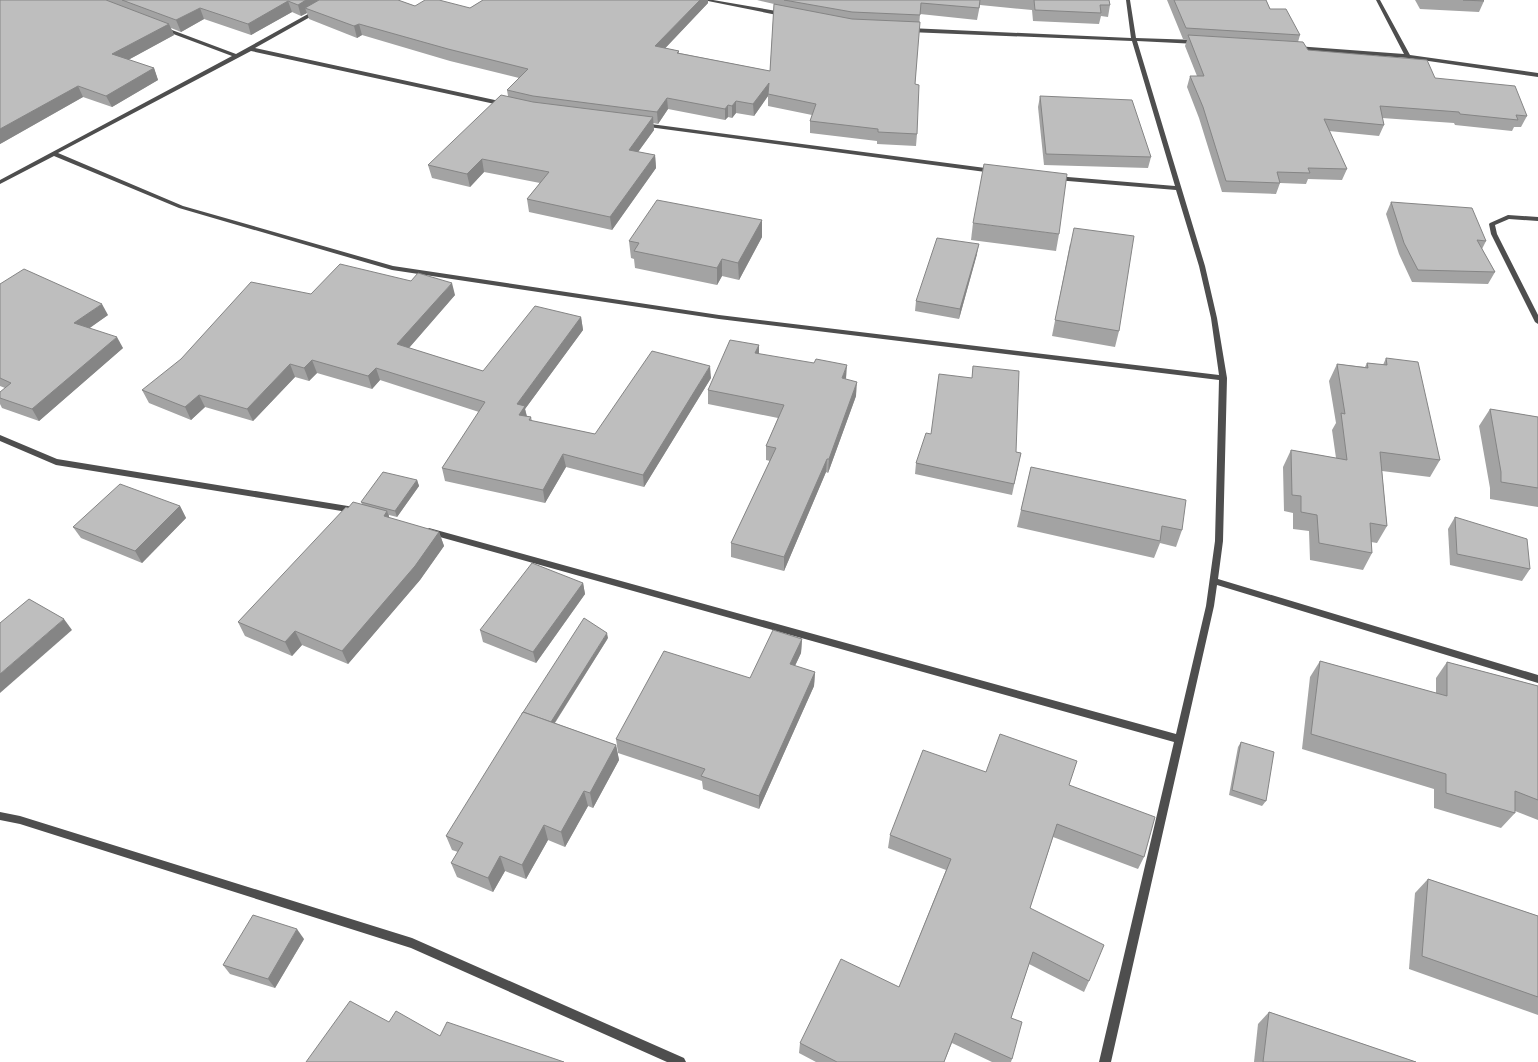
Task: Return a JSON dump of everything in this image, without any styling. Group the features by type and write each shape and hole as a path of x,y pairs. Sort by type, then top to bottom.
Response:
{"street":[{"path":"705,0 789,16"},
{"path":"1105,1062 1210,606 1219,541 1222,378 1214,318 1204,274 1134,39 1128,0"},
{"path":"1378,0 1408,56"},
{"path":"0,182 55,154 324,8"},
{"path":"154,25 236,56"},
{"path":"906,29 1203,43"},
{"path":"1288,48 1408,56 1538,75"},
{"path":"250,49 512,106"},
{"path":"637,124 998,172"},
{"path":"55,154 181,207 392,268 719,317 1222,378"},
{"path":"1053,177 1179,188"},
{"path":"1538,219 1508,217 1492,224 1494,234 1538,322"},
{"path":"0,438 56,462 362,513"},
{"path":"424,530 1179,739"},
{"path":"1214,581 1538,679"},
{"path":"0,816 20,820 412,943 680,1062"}],"building":[{"path":"0,0 106,0 169,24 112,54 154,68 106,96 78,86 0,129"},
{"path":"122,0 306,0 298,5 288,1 248,24 200,8 176,20"},
{"path":"319,0 398,0 415,6 425,0 439,0 470,8 483,0 700,0 655,46 679,51 677,53 770,71 774,4 852,19 920,22 915,84 919,85 917,134 878,132 878,129 810,121 816,104 768,94 769,83 753,104 736,101 732,106 728,105 725,109 667,98 657,112 533,96 507,90 528,69 448,49 359,24 354,26 305,8"},
{"path":"784,0 980,0 979,8 921,3 920,15 852,12"},
{"path":"1034,0 1109,0 1110,5 1100,5 1101,13 1035,10"},
{"path":"1174,0 1266,0 1270,9 1286,9 1300,35 1186,28"},
{"path":"1188,35 1303,42 1308,50 1427,60 1435,78 1515,86 1527,116 1516,115 1518,120 1460,114 1459,112 1380,106 1384,125 1324,119 1347,169 1308,168 1310,173 1277,172 1280,183 1226,181 1203,107 1190,76 1204,76"},
{"path":"501,95 533,102 653,117 629,150 655,155 610,217 527,199 549,172 482,159 467,174 428,165"},
{"path":"1040,96 1132,100 1151,157 1046,154"},
{"path":"984,164 1067,174 1059,234 973,223"},
{"path":"657,200 762,220 738,263 722,259 717,268 634,251 639,243 629,241"},
{"path":"1391,202 1472,208 1486,241 1477,240 1495,272 1418,270 1404,243"},
{"path":"1074,228 1134,236 1119,331 1055,320"},
{"path":"937,238 979,244 960,309 916,301"},
{"path":"340,264 411,281 418,273 452,283 397,344 483,371 535,306 581,317 517,404 525,406 519,415 531,417 529,420 595,434 652,351 710,366 643,475 563,454 543,490 442,468 485,402 376,368 368,376 312,360 304,368 290,364 247,409 199,395 185,407 142,390 181,359 251,282 311,294"},
{"path":"24,269 102,304 74,323 117,337 32,409 0,398 0,392 11,383 0,378 0,284"},
{"path":"730,340 759,345 755,353 814,363 816,359 847,365 842,378 857,382 829,459 827,459 784,557 731,543 776,448 766,446 784,405 708,390"},
{"path":"1386,358 1418,362 1440,460 1380,452 1387,526 1370,523 1372,553 1319,543 1317,515 1301,512 1301,496 1292,495 1291,450 1347,460 1341,413 1345,414 1337,364 1368,368 1367,363 1387,365"},
{"path":"973,366 1019,371 1016,452 1021,453 1014,484 916,463 926,433 931,434 939,374 972,378"},
{"path":"1490,409 1538,417 1538,488 1501,482 1501,472"},
{"path":"1031,467 1186,500 1182,530 1162,526 1160,541 1021,510"},
{"path":"383,472 417,480 395,511 361,502"},
{"path":"120,484 180,506 135,551 73,527"},
{"path":"353,502 387,511 384,516 439,532 415,566 342,651 295,631 285,642 238,622 346,507 348,508"},
{"path":"1455,517 1527,539 1530,569 1457,554"},
{"path":"532,563 583,583 533,652 480,630"},
{"path":"29,599 64,619 0,674 0,623"},
{"path":"584,618 607,633 551,722 523,712"},
{"path":"773,630 802,639 790,664 815,672 759,796 701,776 705,769 616,739 664,651 750,678"},
{"path":"1320,661 1447,696 1447,662 1538,686 1538,800 1515,791 1515,813 1446,793 1446,774 1311,734"},
{"path":"523,712 616,745 590,793 584,791 561,832 544,825 522,865 500,856 488,878 451,863 463,843 446,836"},
{"path":"1000,734 1077,761 1069,785 1155,817 1144,857 1057,824 1030,908 1104,945 1089,981 1033,952 1011,1018 1022,1022 1012,1059 955,1033 944,1062 837,1062 800,1043 841,959 899,987 951,859 890,835 923,750 986,772"},
{"path":"1241,742 1274,752 1266,801 1232,790"},
{"path":"1428,879 1538,916 1538,997 1422,956"},
{"path":"253,915 297,929 268,979 223,965"},
{"path":"350,1001 389,1022 396,1011 440,1036 447,1022 564,1062 306,1062"},
{"path":"1269,1012 1416,1062 1263,1062"}]}
